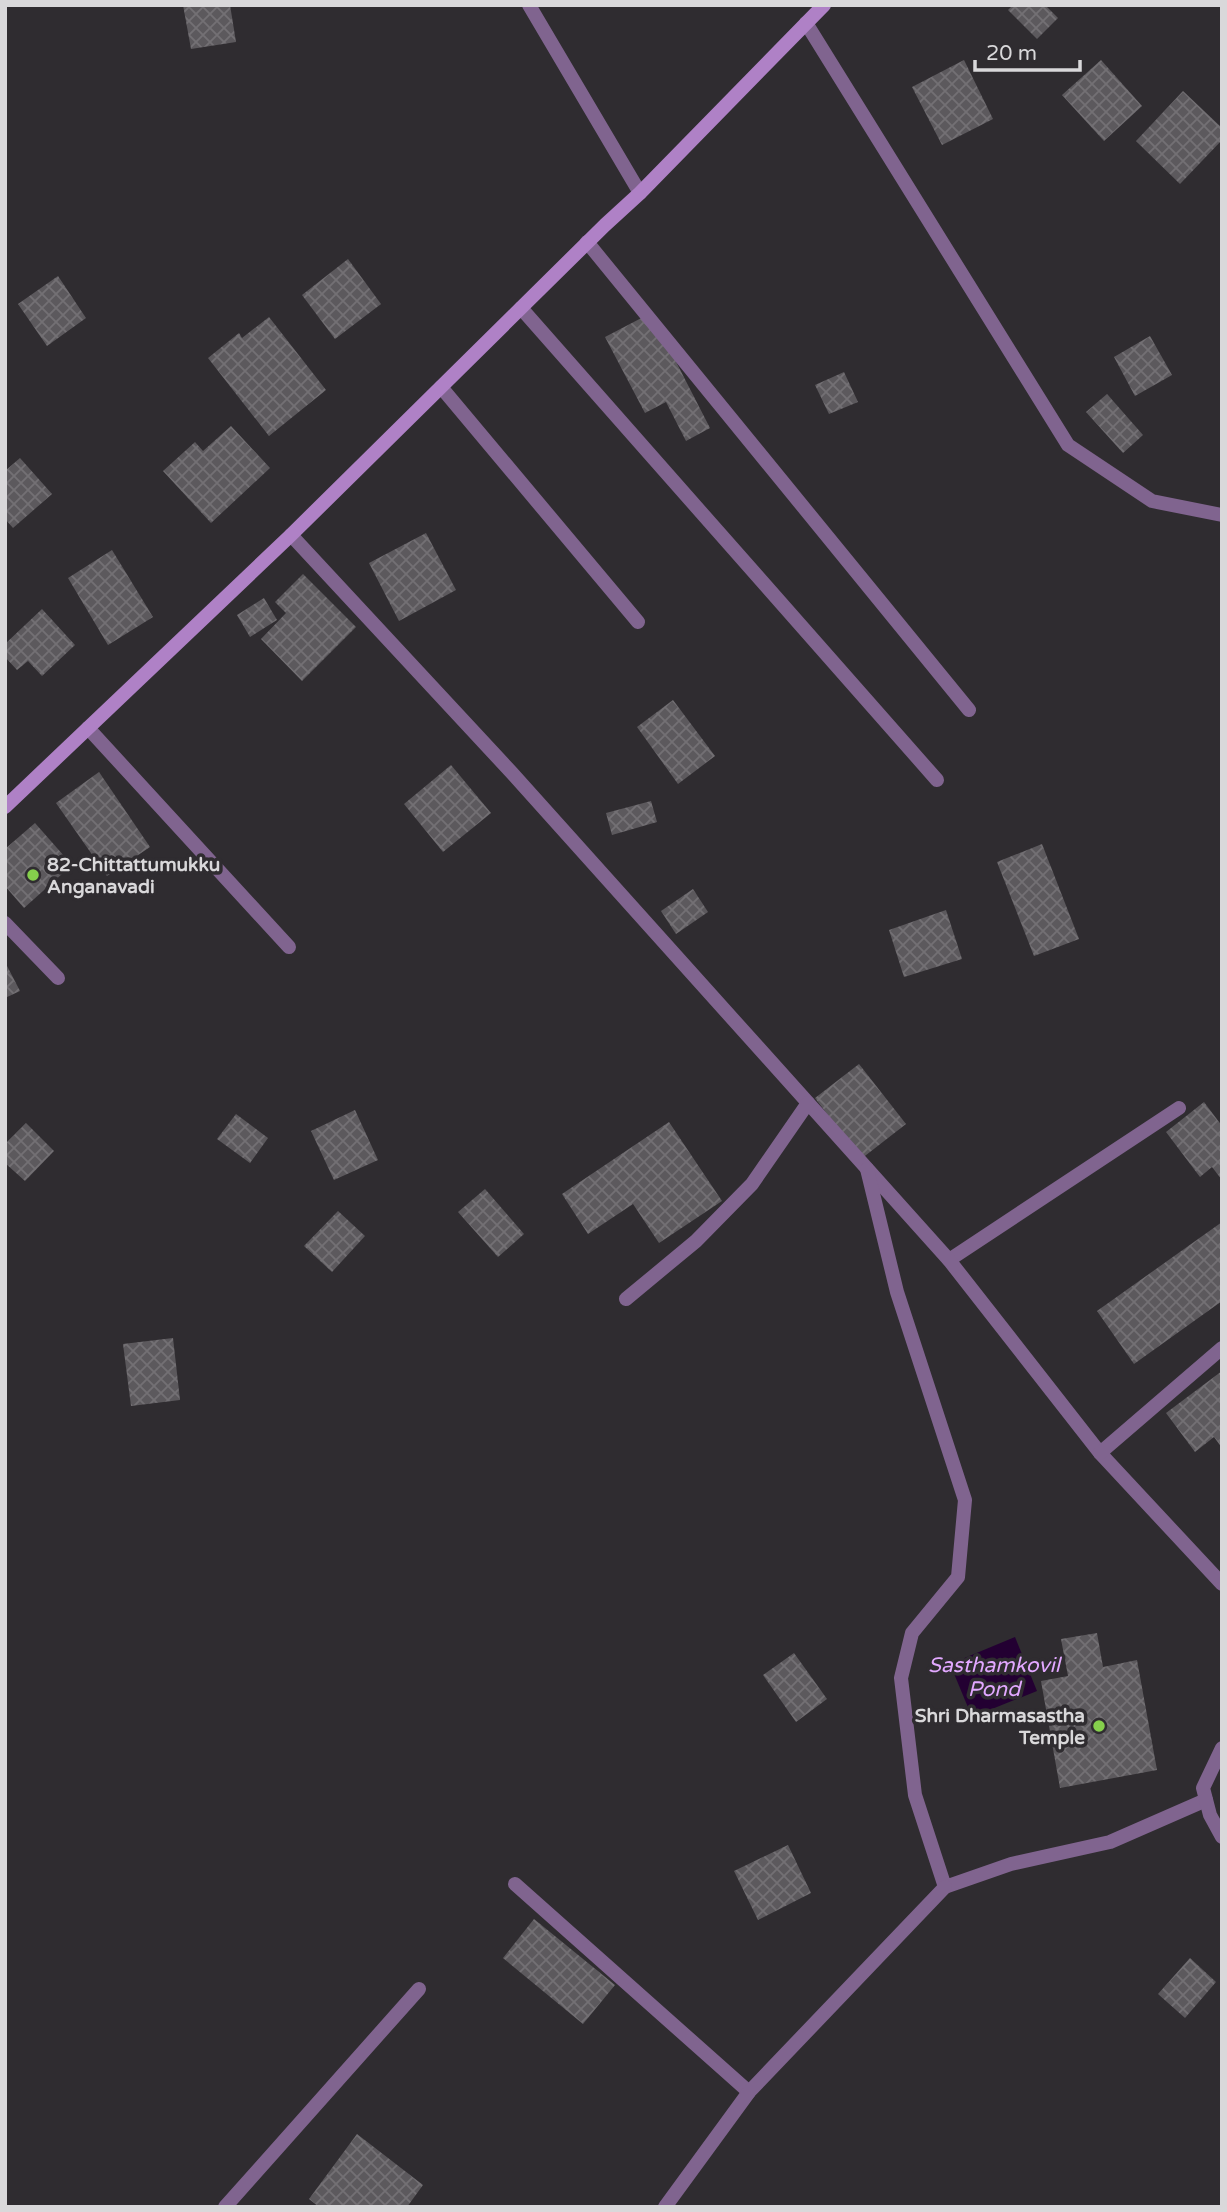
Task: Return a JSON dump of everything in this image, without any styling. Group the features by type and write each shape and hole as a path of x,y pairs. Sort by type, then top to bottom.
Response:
{"main road":[{"path":"5,807 292,535 587,242 640,193 824,5"}],"street":[{"path":"529,5 640,193"},
{"path":"806,23 1068,445 1152,501 1222,515"},
{"path":"587,242 969,710"},
{"path":"521,307 937,780"},
{"path":"441,387 638,622"},
{"path":"292,535 512,773 949,1260 1100,1453 1222,1584"},
{"path":"88,728 289,947"},
{"path":"5,923 58,978"},
{"path":"626,1299 696,1241 752,1184 808,1103"},
{"path":"949,1260 1179,1108"},
{"path":"866,1168 897,1292 965,1500 958,1577 912,1633 901,1678 915,1795 945,1887"},
{"path":"1100,1453 1222,1348"},
{"path":"1222,1748 1203,1788 1210,1815 1222,1837"},
{"path":"665,2207 749,2092 945,1887 1011,1864 1110,1842 1206,1800"},
{"path":"515,1884 749,2092"},
{"path":"225,2207 419,1989"}],"water":[{"name":"Sasthamkovil Pond","path":"1015,1637 1037,1691 972,1717 950,1664"}],"building":[{"path":"183,5 230,5 236,42 191,49"},
{"path":"1013,5 1045,5 1058,18 1037,39 1008,10"},
{"path":"964,60 993,119 942,145 912,87"},
{"path":"1101,60 1142,106 1104,141 1062,95"},
{"path":"1183,91 1222,128 1222,140 1180,184 1136,141"},
{"path":"348,259 381,304 335,339 302,295"},
{"path":"58,276 86,318 47,346 18,304"},
{"path":"651,313 710,428 686,441 666,402 645,413 605,337"},
{"path":"269,317 326,390 269,436 208,358 239,333 242,338"},
{"path":"1150,336 1172,375 1135,396 1114,357"},
{"path":"844,372 858,402 829,414 815,385"},
{"path":"1107,394 1143,435 1123,453 1086,412"},
{"path":"231,426 270,468 211,523 163,471 195,442 203,451"},
{"path":"20,458 52,494 13,528 5,519 5,471"},
{"path":"426,533 456,590 399,621 369,563"},
{"path":"112,550 153,617 108,645 68,578"},
{"path":"303,574 356,627 302,681 261,639 286,613 275,602"},
{"path":"264,598 277,620 250,637 237,615"},
{"path":"42,609 75,645 42,676 28,661 17,670 5,657 5,644"},
{"path":"673,700 715,756 678,784 637,727"},
{"path":"451,765 491,813 443,852 404,804"},
{"path":"99,772 150,847 107,876 56,803"},
{"path":"651,801 657,822 612,835 606,813"},
{"name":"82-Chittattumukku Anganavadi","path":"35,823 72,865 24,908 5,886 5,849"},
{"path":"1042,844 1079,939 1034,956 997,862"},
{"path":"693,889 708,912 676,934 661,911"},
{"path":"946,910 962,959 904,977 889,930"},
{"path":"5,962 20,991 5,998"},
{"path":"859,1064 906,1124 861,1159 815,1098"},
{"path":"1204,1102 1222,1126 1222,1180 1212,1167 1200,1177 1166,1132"},
{"path":"355,1110 378,1160 334,1180 311,1131"},
{"path":"236,1114 268,1138 250,1163 217,1139"},
{"path":"669,1122 722,1201 659,1243 633,1204 588,1234 562,1194"},
{"path":"26,1123 54,1151 25,1181 5,1163 5,1144"},
{"path":"485,1189 524,1234 498,1257 458,1212"},
{"path":"338,1211 365,1236 332,1272 304,1246"},
{"path":"1222,1222 1222,1301 1134,1364 1097,1311"},
{"path":"173,1338 180,1400 131,1406 123,1344"},
{"path":"1222,1371 1222,1448 1214,1437 1195,1452 1166,1413"},
{"name":"Shri Dharmasastha Temple","path":"1097,1633 1103,1667 1137,1660 1157,1770 1060,1788 1041,1681 1068,1676 1061,1639"},
{"path":"794,1653 827,1699 796,1722 763,1675"},
{"path":"788,1845 811,1893 758,1920 734,1871"},
{"path":"534,1919 615,1985 583,2024 503,1958"},
{"path":"1190,1958 1216,1982 1185,2018 1158,1994"},
{"path":"357,2134 423,2185 407,2207 319,2207 309,2199"}],"place":[{"name":"82-Chittattumukku Anganavadi","path":"33,875"},
{"name":"Shri Dharmasastha Temple","path":"1099,1726"}]}
